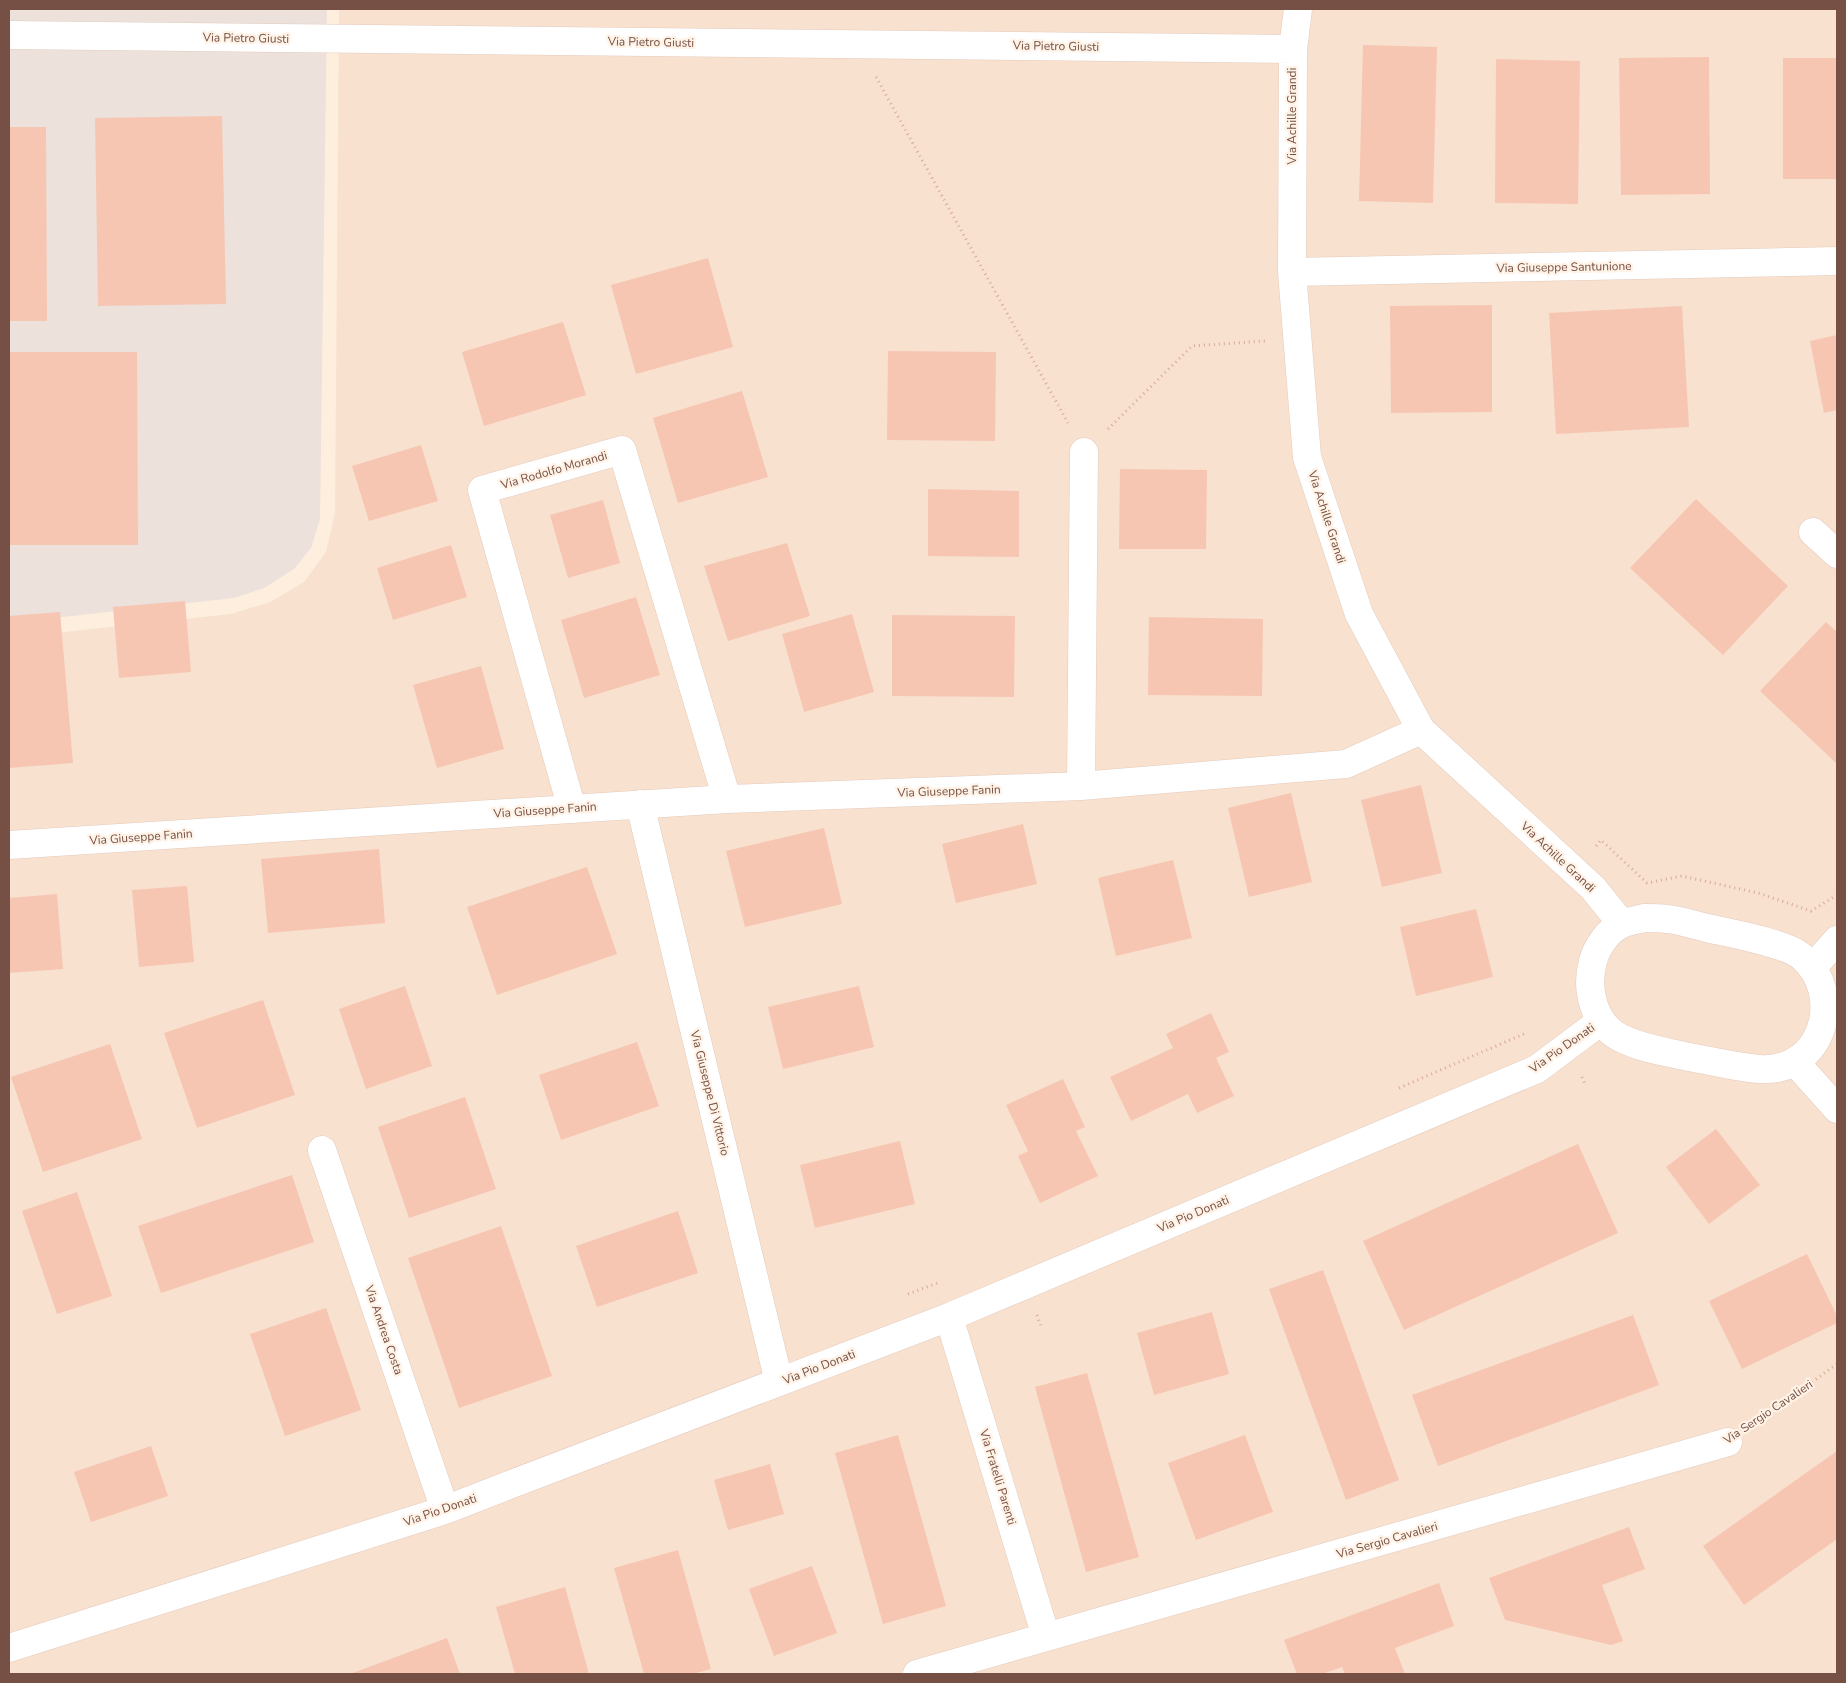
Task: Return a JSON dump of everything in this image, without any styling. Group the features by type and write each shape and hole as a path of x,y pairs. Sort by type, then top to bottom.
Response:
{"street":[{"name":"Via Achille Grandi","path":"1298,9 1293,49 1292,272 1307,457 1359,614 1421,730 1593,888 1622,924"},
{"name":"Via Pietro Giusti","path":"9,35 1293,49"},
{"name":"Via Giuseppe Santunione","path":"1292,272 1837,261"},
{"name":"Via Rodolfo Morandi","path":"572,809 482,490 622,450 727,799"},
{"path":"1081,786 1084,452"},
{"path":"1813,532 1837,554"},
{"name":"Via Giuseppe Fanin","path":"9,845 727,799 1081,786 1346,764 1421,730"},
{"name":"Via Giuseppe Di Vittorio","path":"640,804 779,1382"},
{"name":"Via Pio Donati","path":"1644,918 1668,918 1788,949 1800,954 1813,967 1826,998 1824,1025 1811,1049 1795,1062 1769,1070 1744,1068 1647,1048 1621,1038 1601,1021 1592,1002 1590,986 1591,967 1596,950 1622,924 1644,918"},
{"path":"1813,967 1837,940"},
{"name":"Via Pio Donati","path":"9,1648 445,1510 950,1317 1537,1069 1601,1021"},
{"path":"1795,1062 1837,1109"},
{"name":"Via Andrea Costa","path":"322,1150 445,1510"},
{"name":"Via Fratelli Parenti","path":"950,1317 1046,1637"},
{"name":"Via Sergio Cavalieri","path":"916,1674 1728,1442"}],"path":[{"path":"874,73 1084,452 1192,346 1271,341"},
{"path":"1573,870 1601,840 1647,883 1682,876 1758,892 1811,912 1837,894"},
{"path":"1392,1091 1527,1032"},
{"path":"901,1297 948,1279"},
{"name":"Via Sergio Cavalieri","path":"1728,1442 1837,1364"}],"shaded area":[{"path":"9,9 327,9 320,519 311,548 294,569 264,588 234,598 9,623"},
{"path":"339,9 1837,9 1837,1674 9,1674 9,638 231,614 270,602 304,582 326,552 335,513"}],"building":[{"path":"1363,45 1437,47 1433,203 1359,201"},
{"path":"1709,57 1710,194 1621,195 1619,58"},
{"path":"1783,58 1837,58 1837,179 1783,179"},
{"path":"1496,59 1580,61 1578,204 1495,203"},
{"path":"222,116 226,304 98,306 95,118"},
{"path":"9,127 46,127 47,321 9,321"},
{"path":"708,258 733,347 636,374 611,285"},
{"path":"1492,305 1492,412 1391,413 1390,306"},
{"path":"1682,306 1689,427 1556,434 1549,313"},
{"path":"563,322 586,395 484,426 462,352"},
{"path":"1837,335 1837,410 1824,413 1810,341"},
{"path":"888,351 996,352 995,441 887,440"},
{"path":"9,352 137,352 138,545 9,545"},
{"path":"742,391 768,477 678,503 653,418"},
{"path":"421,445 438,501 369,521 352,466"},
{"path":"1120,469 1207,470 1206,549 1119,549"},
{"path":"928,489 1019,491 1019,557 928,556"},
{"path":"1696,499 1788,586 1723,655 1630,568"},
{"path":"603,500 620,563 568,578 550,515"},
{"path":"787,543 810,616 728,641 704,566"},
{"path":"451,545 467,597 393,620 377,568"},
{"path":"636,597 660,675 584,698 561,620"},
{"path":"185,601 191,672 119,678 113,607"},
{"path":"60,612 73,763 9,768 9,616"},
{"path":"852,614 874,692 804,712 782,634"},
{"path":"892,615 1015,616 1014,697 892,696"},
{"path":"1149,617 1263,619 1262,696 1148,695"},
{"path":"1826,622 1837,632 1837,764 1760,691"},
{"path":"481,666 504,749 437,768 413,685"},
{"path":"1421,785 1442,873 1382,887 1361,800"},
{"path":"1291,793 1312,882 1249,897 1228,808"},
{"path":"1023,824 1037,884 956,903 942,844"},
{"path":"824,828 842,904 745,927 726,851"},
{"path":"379,849 385,923 268,933 261,859"},
{"path":"1173,860 1192,938 1116,956 1098,878"},
{"path":"587,867 617,954 497,995 467,907"},
{"path":"187,886 194,962 139,967 132,890"},
{"path":"57,894 63,969 9,973 9,898"},
{"path":"1476,909 1493,977 1416,996 1400,927"},
{"path":"405,986 432,1066 366,1089 339,1009"},
{"path":"859,986 874,1047 783,1069 768,1007"},
{"path":"263,1000 295,1095 197,1128 164,1033"},
{"path":"1211,1013 1229,1052 1216,1058 1234,1096 1197,1113 1188,1094 1131,1121 1110,1077 1173,1048 1166,1034"},
{"path":"637,1042 659,1106 561,1140 539,1075"},
{"path":"110,1044 142,1139 43,1172 11,1077"},
{"path":"1063,1079 1085,1127 1076,1131 1098,1176 1040,1203 1018,1156 1028,1151 1006,1105"},
{"path":"465,1097 496,1189 409,1218 378,1127"},
{"path":"1716,1129 1760,1185 1709,1224 1666,1167"},
{"path":"900,1141 915,1204 815,1228 800,1165"},
{"path":"1578,1144 1618,1233 1404,1330 1363,1241"},
{"path":"292,1175 314,1242 161,1293 138,1226"},
{"path":"77,1192 112,1296 57,1314 22,1211"},
{"path":"678,1211 698,1273 597,1307 576,1246"},
{"path":"501,1226 552,1376 459,1408 408,1258"},
{"path":"1807,1254 1837,1316 1837,1323 1742,1369 1709,1301"},
{"path":"1323,1270 1399,1480 1346,1500 1269,1289"},
{"path":"326,1308 361,1410 285,1436 250,1334"},
{"path":"1212,1312 1229,1374 1154,1395 1137,1333"},
{"path":"1633,1315 1659,1385 1438,1466 1412,1395"},
{"path":"1087,1373 1139,1557 1086,1572 1035,1387"},
{"path":"898,1435 946,1606 883,1624 835,1453"},
{"path":"1245,1435 1273,1512 1196,1540 1168,1463"},
{"path":"151,1446 168,1496 91,1522 74,1472"},
{"path":"1837,1451 1837,1539 1744,1605 1703,1546"},
{"path":"770,1464 784,1514 728,1530 714,1480"},
{"path":"1629,1527 1645,1569 1602,1585 1623,1641 1611,1645 1505,1620 1489,1578"},
{"path":"678,1550 711,1669 692,1674 644,1674 614,1568"},
{"path":"812,1566 837,1633 774,1656 749,1589"},
{"path":"1439,1583 1454,1626 1395,1648 1405,1674 1345,1674 1342,1667 1322,1674 1297,1674 1284,1640"},
{"path":"565,1587 589,1674 515,1674 496,1607"},
{"path":"447,1638 460,1674 350,1674"}]}
